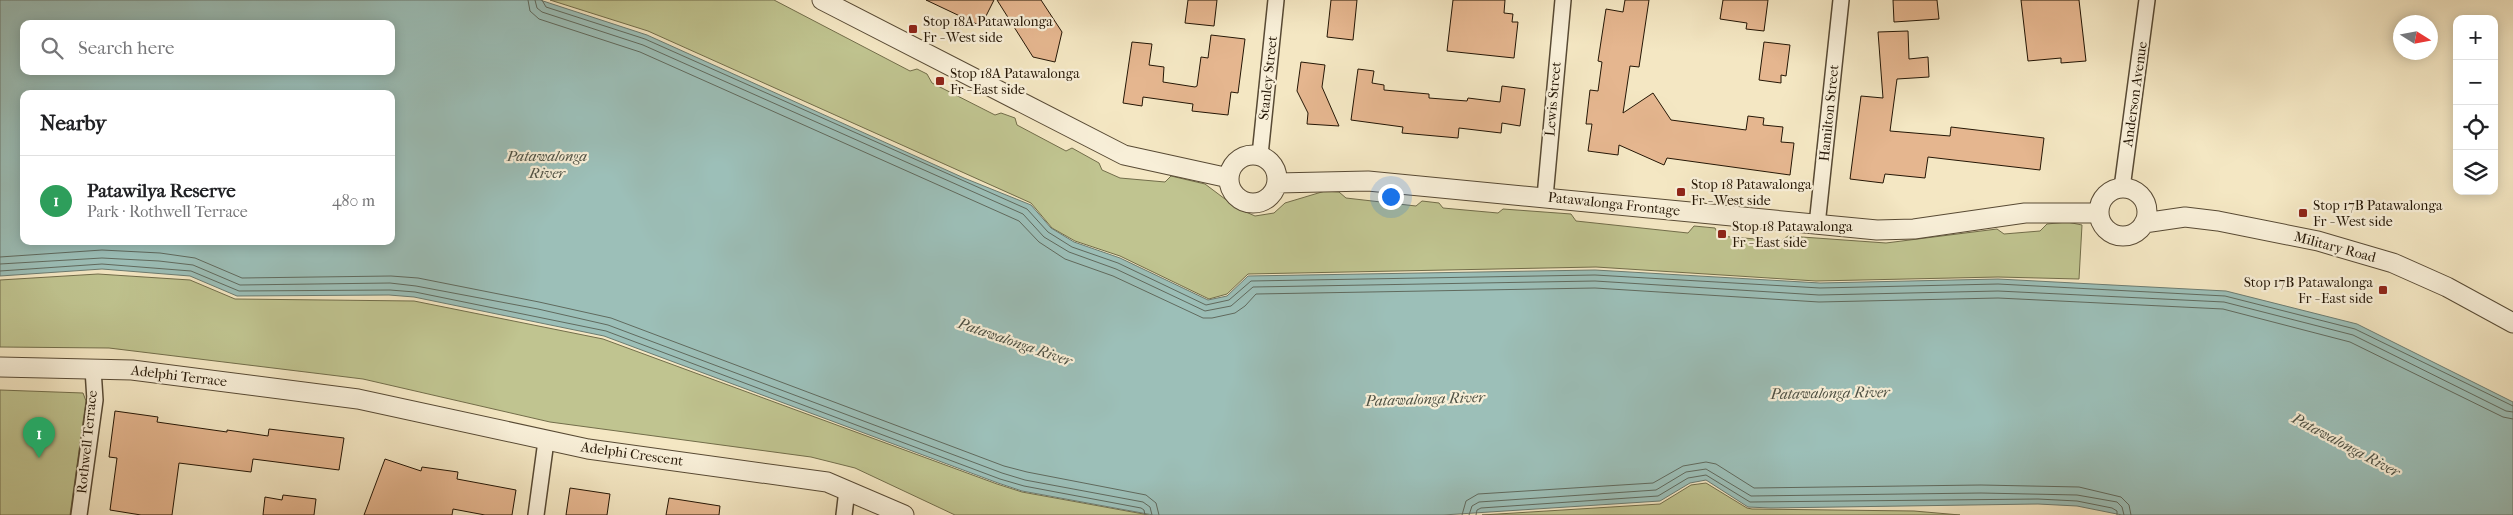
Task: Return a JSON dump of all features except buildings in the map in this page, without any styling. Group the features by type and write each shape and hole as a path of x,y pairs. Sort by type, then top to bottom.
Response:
{"street":[{"path":"822,0 1124,155 1229,178"},
{"name":"Stanley Street","path":"1260,156 1276,0"},
{"name":"Lewis Street","path":"1544,197 1563,0"},
{"name":"Hamilton Street","path":"1817,226 1841,0"},
{"name":"Anderson Avenue","path":"2122,188 2147,0"},
{"path":"1252,155 1266,158 1275,169 1277,183 1274,190 1264,200 1250,203 1233,192 1229,178 1230,171 1239,159 1252,155"},
{"name":"Patawalonga Frontage","path":"1277,183 1368,181 1544,197 1817,226 1876,230 1914,229 2025,214 2099,213"},
{"path":"2122,188 2132,190 2145,201 2147,214 2144,223 2132,234 2114,234 2107,229 2099,213 2104,198 2114,190 2122,188"},
{"name":"Military Road","path":"2144,223 2185,217 2218,221 2318,241 2393,263 2447,287 2513,323"},
{"name":"Adelphi Terrace","path":"0,367 132,370 358,398"},
{"name":"Rothwell Terrace","path":"79,515 95,400 93,369"},
{"name":"Adelphi Crescent","path":"358,398 546,441 827,482 904,515"},
{"path":"536,515 546,441"},
{"path":"844,515 847,490"}],"green space":[{"path":"550,0 774,0 910,71 917,69 927,74 932,83 995,115 1001,113 1015,118 1017,125 1066,151 1072,148 1099,163 1102,170 1120,178 1165,182 1171,176 1205,184 1237,208 1255,216 1274,213 1285,203 1325,191 1339,192 1346,198 1416,206 1422,201 1439,203 1443,208 1498,213 1503,209 1571,214 1576,221 1688,233 1694,226 1715,228 1719,236 1781,241 1788,236 1886,243 1997,229 2004,234 2040,231 2047,224 2067,222 2082,225 2079,279 1998,277 1816,281 1596,267 1248,274 1227,294 1209,299 1120,256 1075,241 1052,228 1031,203 648,31"},
{"path":"98,274 190,280 235,299 414,301 603,339 997,484 1022,492 1149,515 955,515 855,468 811,457 550,422 363,379 109,348 0,347 0,280"},
{"path":"0,390 83,393 86,401 70,515 0,515"},
{"path":"1706,483 1747,508 1752,509 1914,511 1960,515 1482,515 1660,504 1691,485"}],"water":[{"name":"Patawalonga River","path":"0,0 540,0 647,35 964,178 1031,205 1051,228 1074,242 1120,258 1208,300 1227,296 1248,276 1595,270 1820,283 1998,279 2226,291 2357,324 2513,402 2513,515 2122,515 2077,506 2038,504 1771,508 1748,507 1706,480 1690,483 1660,501 1443,515 1153,515 1022,491 604,336 414,297 389,295 237,296 190,276 102,269 0,276"}],"place":[{"name":"Stop 18A Patawalonga Fr - West side","path":"913,29"},
{"name":"Stop 18A Patawalonga Fr - East side","path":"940,81"},
{"name":"Stop 18 Patawalonga Fr - West side","path":"1681,192"},
{"name":"Stop 17B Patawalonga Fr - West side","path":"2303,213"},
{"name":"Stop 18 Patawalonga Fr - East side","path":"1722,234"},
{"name":"Stop 17B Patawalonga Fr - East side","path":"2383,290"},
{"name":"Patawilya Reserve","path":"39,458"}]}
